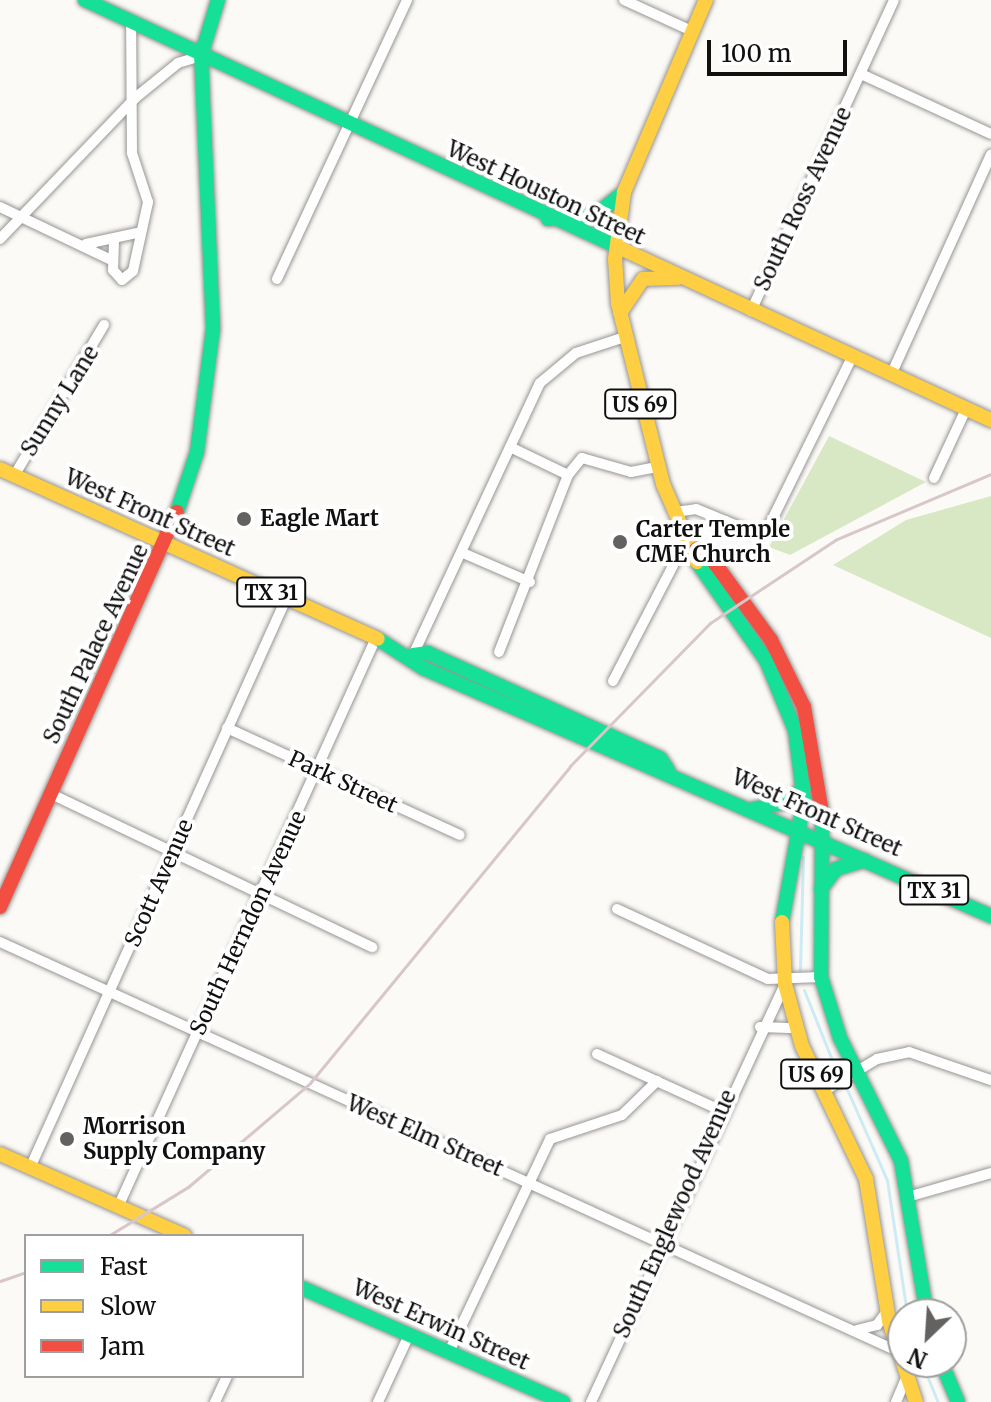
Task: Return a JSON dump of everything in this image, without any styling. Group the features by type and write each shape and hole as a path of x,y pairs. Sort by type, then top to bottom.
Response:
{"main road":[{"name":"South Palace Avenue","path":"0,907 166,545 197,452 212,357 201,56 218,0"},
{"name":"US 69","path":"706,0 624,192 615,249 620,313 656,467 692,543 698,565 774,676 795,730 804,787 799,830 782,913 785,984 796,1028 866,1179 887,1311"},
{"name":"West Houston Street","path":"87,1 548,219 991,420"},
{"path":"548,219 593,217 624,192"},
{"path":"620,313 643,279 679,278"},
{"name":"West Front Street","path":"0,469 413,655 428,653 660,758 668,770 991,916"},
{"name":"US 69","path":"692,543 711,558 789,672 816,753 823,841 821,977 911,1196 925,1298"},
{"path":"753,809 787,802 804,787"},
{"path":"821,890 832,872 865,860"},
{"path":"0,1154 180,1234"},
{"name":"West Erwin Street","path":"304,1289 563,1402"},
{"name":"US 69","path":"906,1378 916,1402"},
{"path":"948,1378 958,1402"}],"street":[{"path":"277,279 407,0"},
{"path":"624,0 692,31"},
{"name":"South Ross Avenue","path":"751,311 894,0"},
{"path":"114,242 114,276 129,277 148,202 132,153 135,98 131,22"},
{"path":"0,239 135,98 178,63 201,56"},
{"path":"861,74 991,134"},
{"path":"891,375 991,155"},
{"path":"0,207 25,213 113,261"},
{"path":"80,244 114,242 141,232"},
{"name":"Sunny Lane","path":"14,476 104,325"},
{"path":"413,655 510,447 553,370 582,350 625,337"},
{"path":"675,512 708,512 752,532 770,524 852,357"},
{"path":"934,478 966,409"},
{"path":"510,447 568,475"},
{"path":"499,652 530,582 568,475 582,458 631,472 656,467"},
{"path":"613,681 692,543"},
{"path":"463,553 530,582"},
{"name":"Scott Avenue","path":"30,1168 286,599"},
{"name":"South Herndon Avenue","path":"118,1207 376,638"},
{"name":"Park Street","path":"227,728 460,835"},
{"path":"51,794 372,947"},
{"path":"617,909 785,984 821,977"},
{"name":"West Elm Street","path":"0,942 109,995 851,1329 887,1351"},
{"name":"South Englewood Avenue","path":"591,1402 760,1027 785,984"},
{"path":"760,1027 796,1028"},
{"path":"824,1091 857,1069 922,1053 991,1080"},
{"path":"597,1054 722,1111"},
{"path":"448,1354 527,1182 555,1133 622,1115 657,1081"},
{"path":"911,1196 991,1173"},
{"path":"851,1329 872,1328 887,1311"},
{"path":"378,1402 409,1335"},
{"path":"215,1402 226,1378"},
{"path":"896,1402 906,1378"}],"green space":[{"path":"829,436 926,482 790,555 769,547"},
{"path":"991,496 991,638 833,565 906,520"}],"waterway":[{"path":"800,970 803,857"},
{"path":"804,990 836,1070"},
{"path":"846,1087 887,1180 905,1298"},
{"path":"928,1378 938,1402"}],"railway":[{"path":"111,1234 188,1187 310,1083 570,766 710,623 837,539 991,474"},
{"path":"0,1281 24,1273"}],"traffic: fast":[{"path":"85,0 620,248"},
{"path":"177,512 197,452 213,328 201,56 218,0"},
{"path":"548,219 593,217 624,192"},
{"path":"697,562 766,660 795,730 804,800 782,922"},
{"path":"378,639 423,668 991,916"},
{"path":"413,655 428,653 660,758 668,770"},
{"path":"753,809 787,802 804,787"},
{"path":"822,812 821,977 840,1038 901,1161 924,1298"},
{"path":"821,889 836,869 865,860"},
{"path":"304,1289 563,1402"},
{"path":"948,1378 958,1402"}],"traffic: slow":[{"path":"697,562 663,484 618,303 615,259 624,192 706,0"},
{"path":"620,248 991,420"},
{"path":"620,313 643,279 679,278"},
{"path":"0,469 378,639"},
{"path":"782,922 785,984 802,1046 866,1179 889,1321 916,1402"},
{"path":"0,1154 180,1234"}],"traffic: jam":[{"path":"0,907 177,512"},
{"path":"696,549 711,558 771,640 804,707 822,812"}],"place":[{"name":"Eagle Mart","path":"244,519"},
{"name":"Carter Temple CME Church","path":"620,542"},
{"name":"Morrison Supply Company","path":"67,1139"}]}
